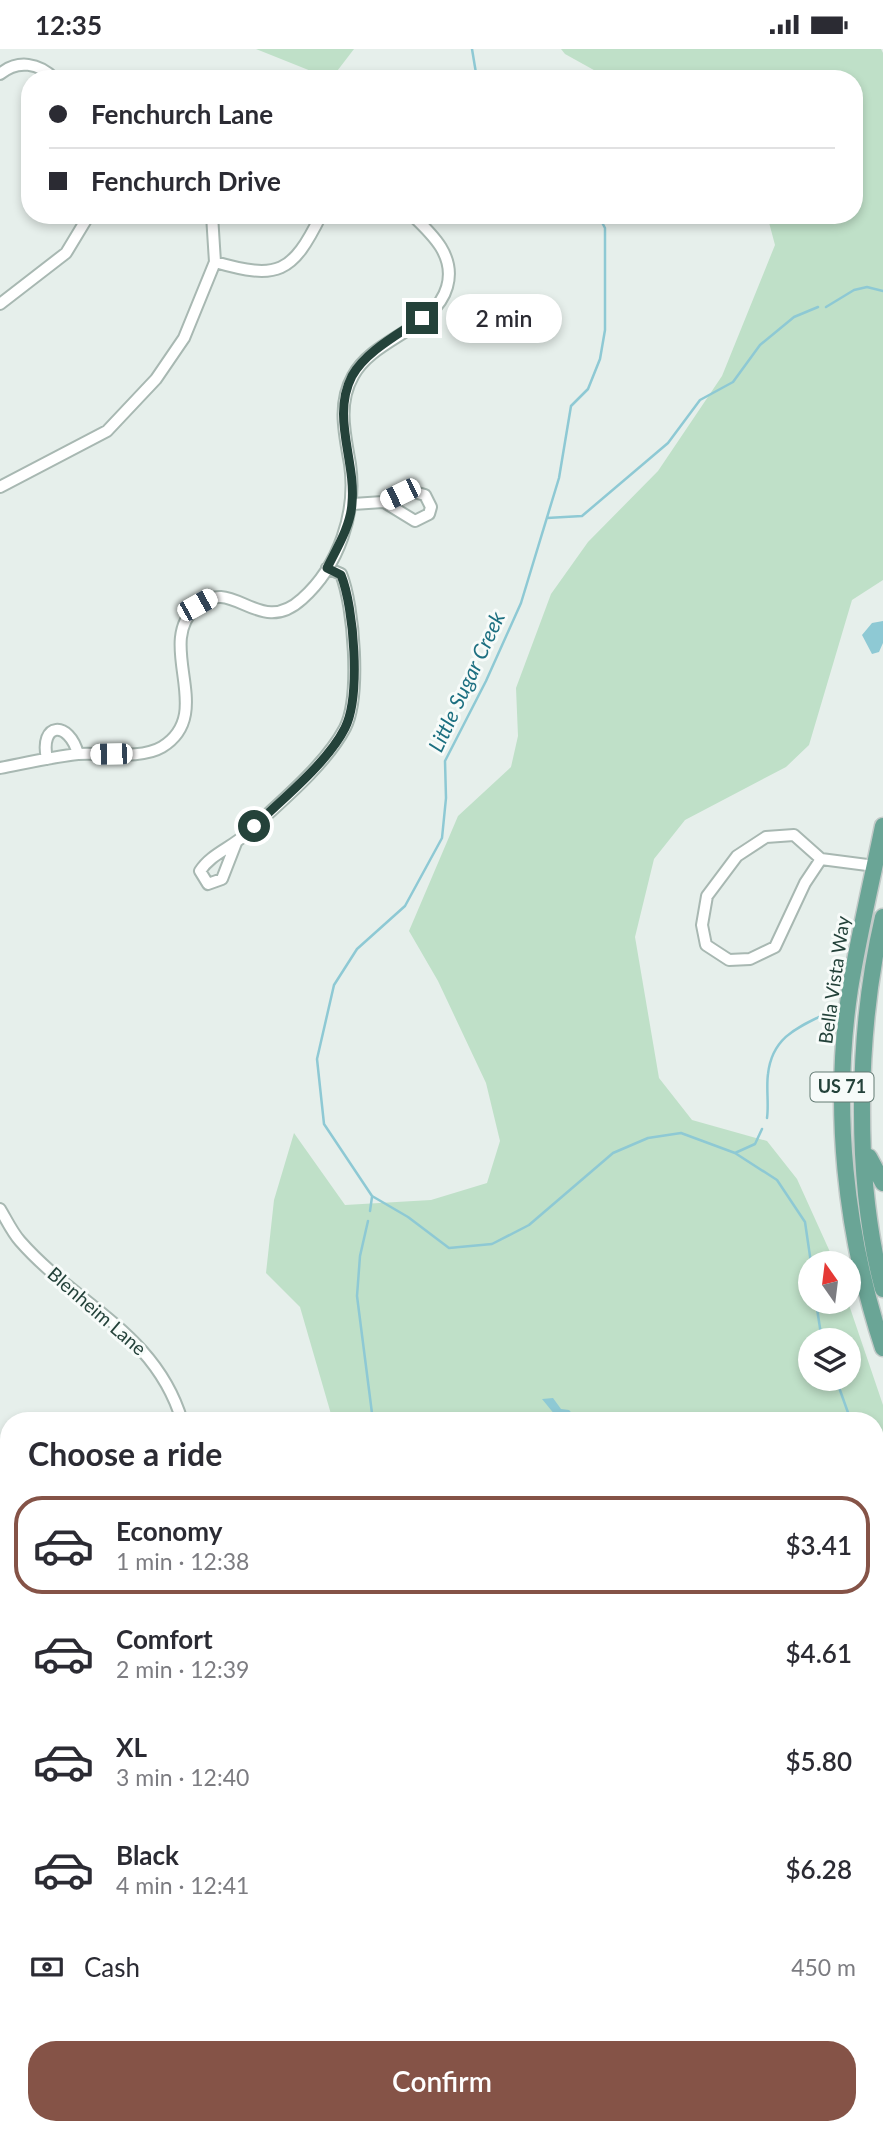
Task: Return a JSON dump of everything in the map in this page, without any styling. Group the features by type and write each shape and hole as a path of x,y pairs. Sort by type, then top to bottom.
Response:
{"main road":[{"name":"Bella Vista Way","path":"883,826 850,988 844,1051 843,1140 853,1226 883,1348"},
{"name":"Bella Vista Way","path":"883,917 874,953 866,1014 862,1105 871,1222 883,1289"},
{"path":"864,1146 883,1183"}],"street":[{"path":"2,68 24,64 46,70"},
{"path":"0,304 66,253 84,224"},
{"path":"0,487 107,431 131,408 184,338 215,262 213,224"},
{"path":"215,262 242,270 275,272 292,263 308,242 317,224"},
{"path":"0,768 78,754 141,753 161,748 183,725 187,703 181,646 184,624 197,605 211,598 225,597 261,613 276,613 302,599 327,568 342,537 352,504 344,437 344,401 353,375 371,355 440,304 448,284 447,260 438,240 421,224"},
{"path":"352,504 383,502"},
{"path":"236,843 323,758 345,727 352,700 352,614 341,575 327,568"},
{"path":"47,759 44,743 48,734 56,730 66,731 74,738 78,754"},
{"path":"821,859 805,883 775,947 750,959 729,960 706,946 702,925 707,896 737,856 766,837 794,835 821,859 875,866"},
{"name":"Blenheim Lane","path":"0,1209 19,1239 44,1265 144,1351 163,1373 178,1412"}],"green space":[{"path":"256,49 354,49 338,70 308,70"},
{"path":"561,49 881,49 883,53 883,580 852,600 809,745 786,767 685,820 654,859 635,937 659,1078 692,1120 767,1141 797,1179 830,1251 798,1251 798,1314 852,1314 857,1328 798,1328 798,1391 861,1391 861,1340 883,1412 330,1412 300,1307 266,1273 274,1200 294,1133 345,1205 431,1200 487,1183 500,1141 486,1083 438,981 409,931 458,816 511,767 518,736 516,688 551,594 588,542 658,471 722,376 775,245 769,224 863,224 863,70 594,70"}],"water":[{"path":"883,621 883,643 879,652 872,654 862,635 872,623"},
{"path":"553,1398 561,1409 571,1412 553,1412 542,1399"}],"waterway":[{"name":"Little Sugar Creek","path":"472,49 476,70"},
{"name":"Little Sugar Creek","path":"603,224 605,330 600,359 588,389 571,406 559,478 521,603 486,681 445,761 446,798 442,838 405,906 357,949 334,985 317,1059 324,1124 372,1196 408,1217 449,1248 492,1244 529,1225 613,1153 648,1138 681,1133 735,1153 777,1180 805,1222 809,1251"},
{"path":"826,307 854,290 867,287 883,291"},
{"path":"547,518 582,516 668,443 700,400 733,382 760,345 794,317 818,307"},
{"path":"767,1118 768,1074 775,1051 795,1030 825,1014"},
{"path":"735,1153 755,1144 762,1129"},
{"path":"370,1211 372,1197"},
{"path":"368,1221 360,1256 357,1296 372,1412"},
{"name":"Little Sugar Creek","path":"818,1314 820,1328"},
{"name":"Little Sugar Creek","path":"840,1391 848,1412"}],"route":[{"path":"254,826 323,758 345,727 352,700 352,614 349,593 341,575 327,568 342,537 352,504 350,465 344,437 344,401 353,375 371,355 422,318"}]}
